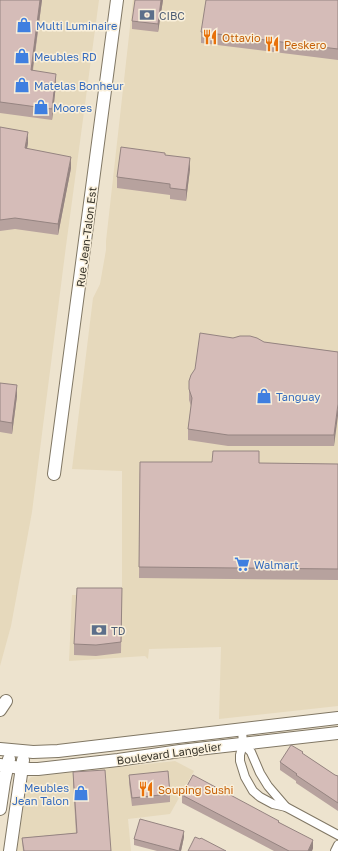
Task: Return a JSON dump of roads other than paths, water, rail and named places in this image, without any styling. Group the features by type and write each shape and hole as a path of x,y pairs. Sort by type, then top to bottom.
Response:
{"main road":[{"name":"Rue Jean-Talon Est","path":"54,474 118,0"},
{"name":"Boulevard Langelier","path":"5,750 58,751 338,718"},
{"name":"Boulevard Langelier","path":"4,766 22,769 59,767 180,751 338,733"},
{"path":"0,809 4,782 5,750"},
{"path":"10,851 25,751"}],"street":[{"path":"242,730 243,744 240,761 245,777 253,791 260,797 273,804 286,807 338,835"},
{"path":"243,744 252,752 260,773 268,786 286,807"},
{"path":"335,851 338,845"}],"place":[{"name":"CIBC","path":"147,15"},
{"name":"Multi Luminaire","path":"24,25"},
{"name":"Ottavio","path":"210,37"},
{"name":"Peskero","path":"272,44"},
{"name":"Meubles RD","path":"22,56"},
{"name":"Matelas Bonheur","path":"22,85"},
{"name":"Moores","path":"41,107"},
{"name":"Tanguay","path":"264,396"},
{"name":"Walmart","path":"242,564"},
{"name":"TD","path":"99,630"},
{"name":"Souping Sushi","path":"146,789"},
{"name":"Meubles Jean Talon","path":"81,793"}]}
